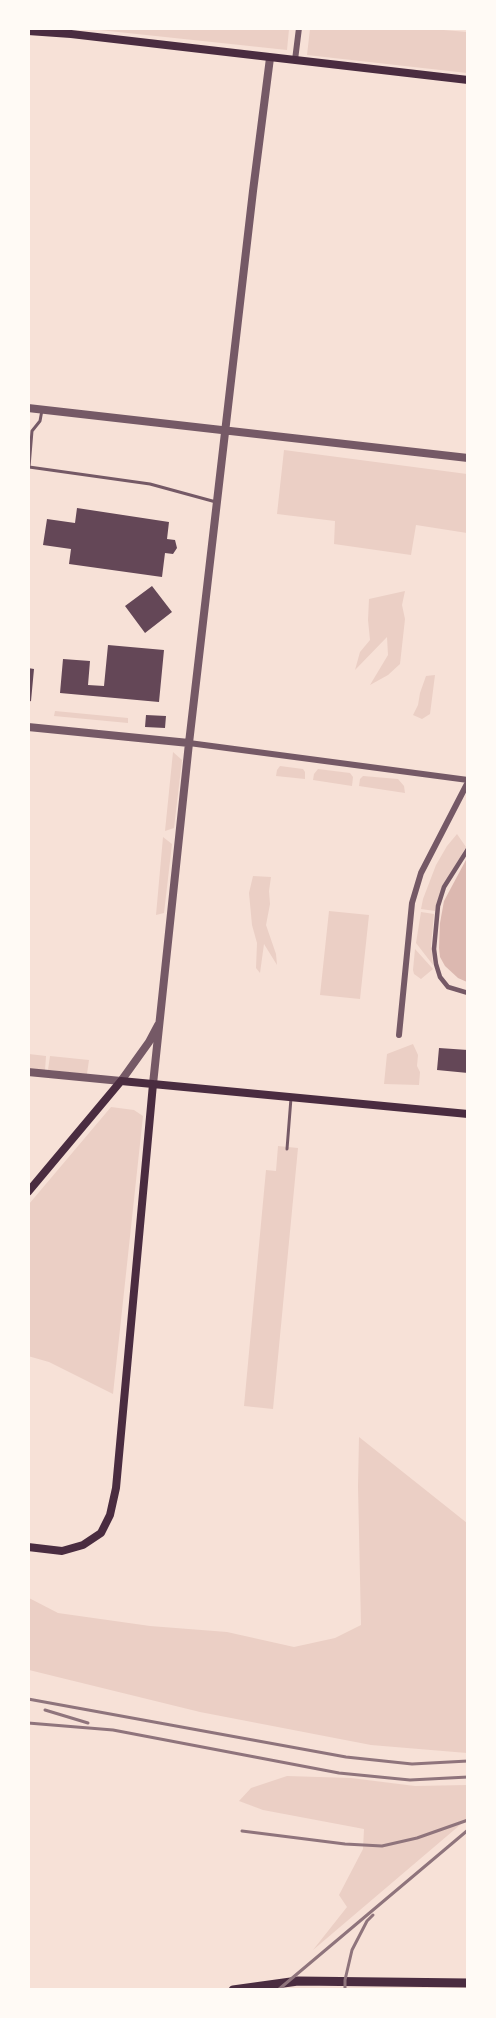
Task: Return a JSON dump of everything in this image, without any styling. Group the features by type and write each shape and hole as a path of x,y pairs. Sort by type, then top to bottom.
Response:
{"main road":[{"path":"28,31 468,80"},
{"path":"28,1192 121,1081 468,1114"},
{"path":"28,1547 62,1551 82,1545 101,1533 110,1515 117,1488 153,1084"},
{"path":"233,1989 298,1981 468,1983"}],"street":[{"path":"295,60 299,28"},
{"path":"153,1084 189,743 270,57"},
{"path":"28,408 468,458"},
{"path":"28,727 189,743 468,781 421,873 415,893 408,932 399,1035"},
{"path":"468,849 444,887 438,906 434,948 440,977 448,987 468,993"},
{"path":"28,1072 121,1081 149,1042 160,1021"}],"lane":[{"path":"42,409 40,421 32,430 28,467 150,484 218,502"},
{"path":"287,1149 291,1097"}],"shaded area":[{"path":"289,28 287,50 90,29"},
{"path":"310,29 432,29 467,32 467,73 307,55"},
{"path":"284,450 467,474 467,533 416,525 411,555 334,544 335,521 277,514"},
{"path":"405,591 402,605 405,619 400,664 388,675 370,685 388,655 387,637 355,670 360,652 370,640 369,599"},
{"path":"435,675 430,714 422,719 413,715 426,676"},
{"path":"55,711 128,718 128,723 54,716"},
{"path":"173,752 182,760 174,828 165,831"},
{"path":"280,766 303,769 305,779 276,776"},
{"path":"318,769 350,773 353,777 352,786 313,780"},
{"path":"363,776 398,779 404,786 405,793 359,786"},
{"path":"457,834 466,847 441,890 435,911 421,909 436,865"},
{"path":"163,837 172,844 164,913 156,915"},
{"path":"467,858 467,982 458,978 445,966 440,957 439,948 444,901"},
{"path":"253,876 271,877 270,904 266,925 276,954 277,965 264,944 260,973 256,968 257,943 252,925 249,893"},
{"path":"329,911 369,915 360,999 320,995"},
{"path":"421,912 434,914 431,945 433,965 416,943"},
{"path":"415,949 433,969 421,979 414,974 413,970"},
{"path":"413,1044 418,1055 419,1085 384,1084 387,1054"},
{"path":"29,1054 46,1056 45,1071 29,1069"},
{"path":"50,1056 89,1060 87,1074 48,1070"},
{"path":"111,1107 134,1110 143,1116 113,1394 49,1362 28,1356 29,1204"},
{"path":"278,1146 298,1148 273,1409 244,1406 266,1170 276,1171"},
{"path":"359,1437 467,1523 467,1753 371,1745 200,1712 29,1670 29,1598 58,1613 150,1626 227,1632 294,1647 335,1638 361,1625"},
{"path":"287,1776 351,1778 415,1786 467,1785 467,1819 313,1950 347,1907 339,1895 363,1849 364,1829 263,1810 239,1801 251,1788"}],"building":[{"path":"77,508 169,522 167,539 175,540 177,548 173,554 165,553 162,577 69,564 71,549 43,545 47,519 75,523"},
{"path":"152,586 172,612 145,633 125,606"},
{"path":"108,645 164,650 159,702 60,693 63,659 90,661 88,685 104,686"},
{"path":"28,668 34,669 31,701 28,702"},
{"path":"146,715 166,716 165,728 145,727"},
{"path":"439,1048 468,1050 468,1073 437,1070"}],"railway":[{"path":"28,1699 346,1757 412,1764 468,1761"},
{"path":"45,1710 88,1723"},
{"path":"28,1723 113,1730 339,1773 410,1780 468,1777"},
{"path":"242,1831 345,1844 382,1846 417,1838 468,1820"},
{"path":"278,1990 468,1830"},
{"path":"345,1990 352,1950 367,1921 373,1915"}]}
